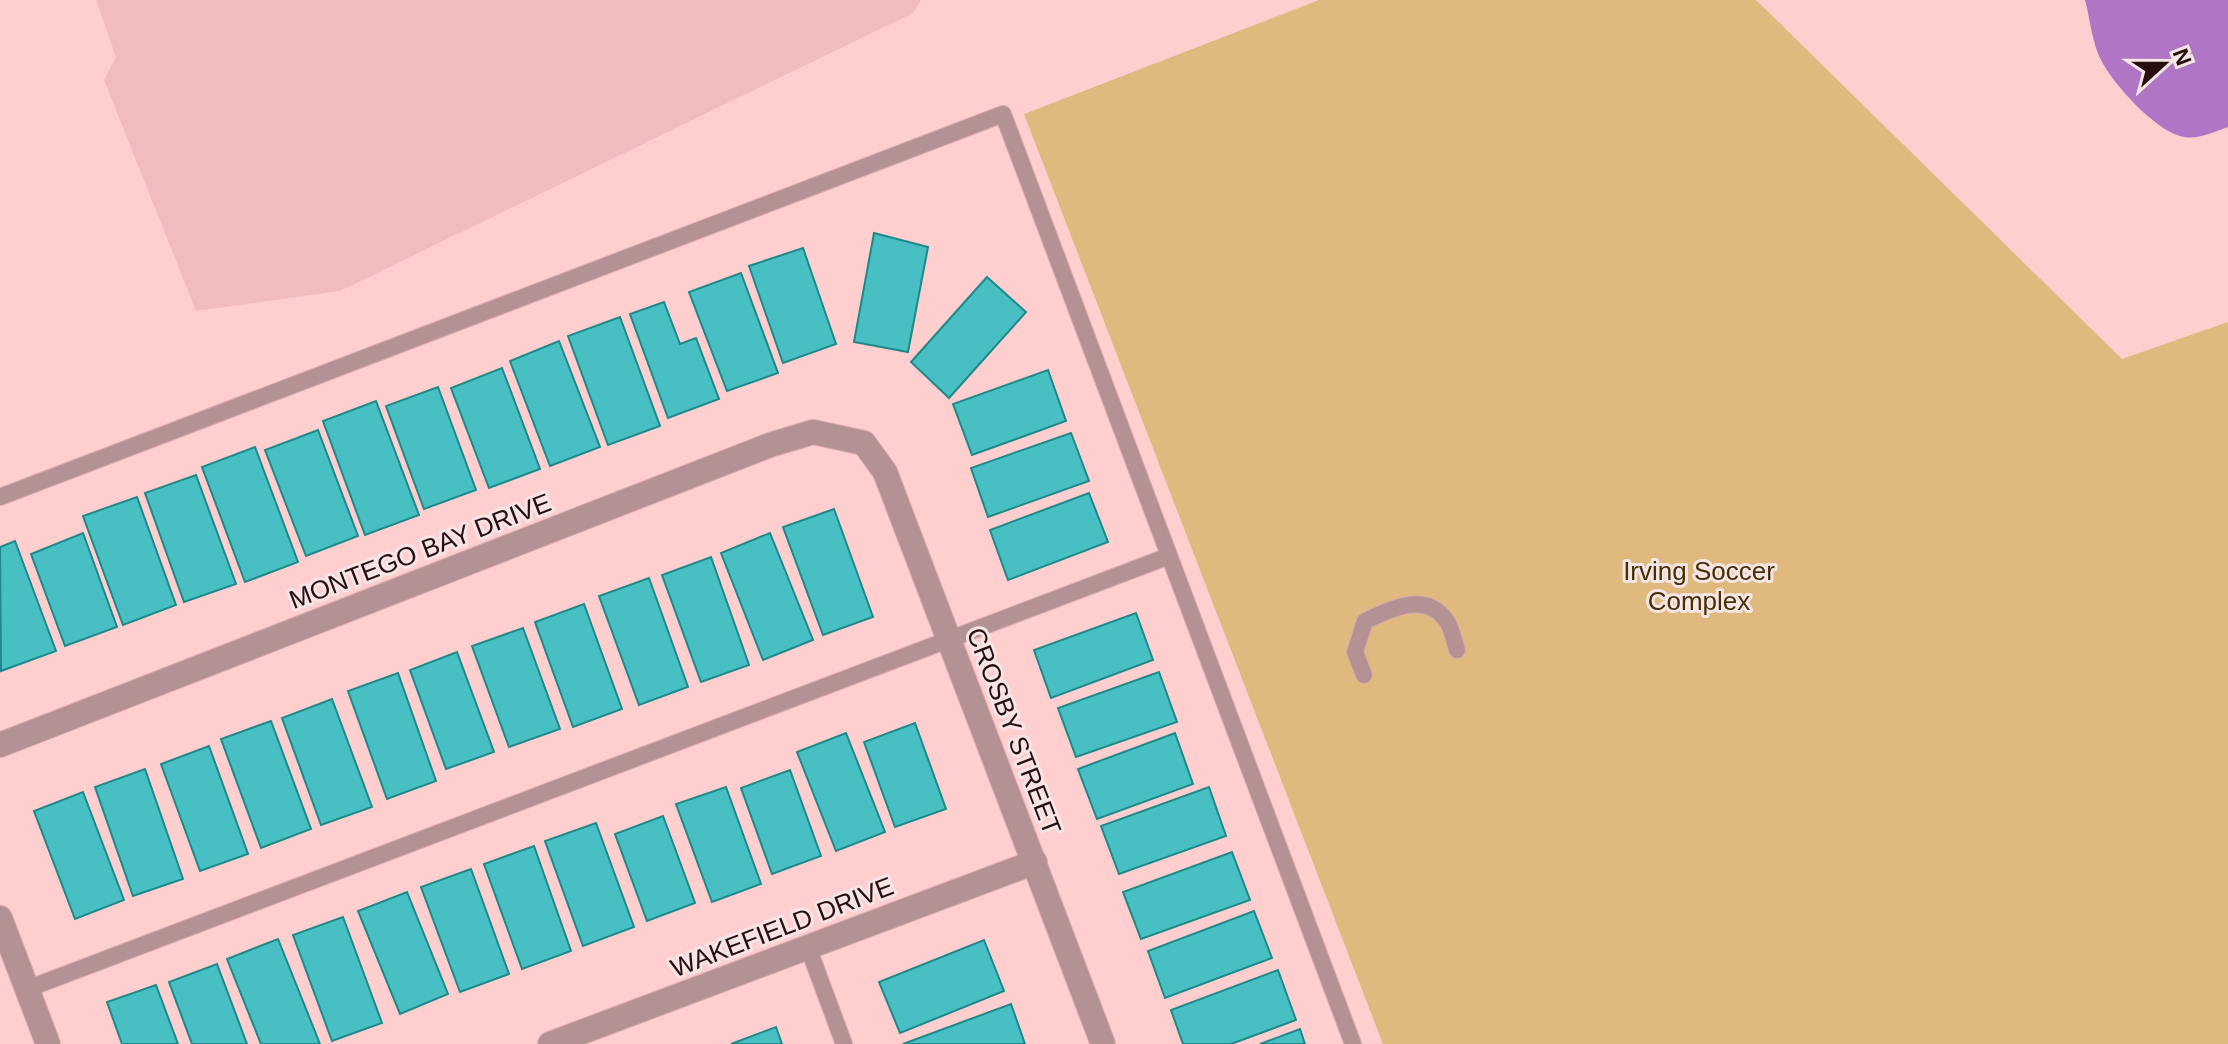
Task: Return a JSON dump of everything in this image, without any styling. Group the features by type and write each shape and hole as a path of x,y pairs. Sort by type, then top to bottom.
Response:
{"street":[{"name":"MONTEGO BAY DRIVE","path":"0,745 770,445 813,432 864,443"},
{"name":"CROSBY STREET","path":"864,443 885,472 1103,1044"},
{"name":"WAKEFIELD DRIVE","path":"565,1041 1035,862"},
{"path":"0,918 48,1044"}],"lane":[{"path":"0,497 1003,114 1353,1044"},
{"path":"27,989 1169,556"},
{"path":"1364,675 1355,652 1365,621 1393,608 1418,603 1434,609 1447,621 1457,650"},
{"path":"808,947 844,1044"}],"shaded area":[{"path":"96,0 921,0 913,13 340,291 196,311 104,80 116,57"},
{"path":"2085,0 2228,0 2228,127 2186,137 2158,125 2124,93 2101,60"}],"green space":[{"name":"Irving Soccer Complex","path":"1319,0 1756,0 2122,359 2228,322 2228,1044 1383,1044 1024,114"}],"building":[{"path":"874,233 928,247 908,352 854,342"},
{"path":"803,248 836,344 783,363 749,266"},
{"path":"741,273 778,373 727,391 689,292"},
{"path":"987,277 1026,312 949,398 911,362"},
{"path":"664,302 680,344 696,338 719,399 668,418 630,314"},
{"path":"620,317 660,426 608,445 568,336"},
{"path":"559,341 600,447 550,466 510,361"},
{"path":"502,368 540,469 489,488 451,388"},
{"path":"1048,370 1066,421 972,455 953,404"},
{"path":"438,387 476,490 424,509 386,406"},
{"path":"376,401 419,515 365,535 323,421"},
{"path":"318,430 358,536 306,556 265,450"},
{"path":"1071,433 1089,481 988,517 971,468"},
{"path":"255,447 298,562 245,582 202,467"},
{"path":"196,475 236,584 184,602 145,493"},
{"path":"1089,493 1108,542 1008,580 990,530"},
{"path":"137,497 176,605 123,625 83,516"},
{"path":"834,509 873,617 823,635 783,527"},
{"path":"83,533 117,627 65,646 31,554"},
{"path":"770,533 813,640 763,660 721,553"},
{"path":"15,541 56,651 1,671 0,547"},
{"path":"711,557 749,665 701,682 662,575"},
{"path":"649,578 688,687 639,705 599,596"},
{"path":"584,604 622,709 573,727 535,622"},
{"path":"1136,613 1153,660 1051,698 1034,650"},
{"path":"523,628 560,729 509,747 472,646"},
{"path":"457,652 494,752 446,769 410,670"},
{"path":"1159,672 1177,722 1076,757 1058,708"},
{"path":"398,673 436,781 387,799 348,691"},
{"path":"332,699 372,807 321,825 282,718"},
{"path":"271,721 311,829 261,848 221,739"},
{"path":"915,723 946,809 895,827 864,742"},
{"path":"846,733 885,832 836,851 797,752"},
{"path":"1175,733 1193,784 1097,819 1078,769"},
{"path":"209,746 248,854 200,871 161,764"},
{"path":"145,769 183,879 133,896 95,787"},
{"path":"790,770 821,856 772,874 741,788"},
{"path":"726,787 761,884 712,902 676,804"},
{"path":"1209,787 1226,836 1119,874 1101,826"},
{"path":"83,792 124,900 75,919 34,811"},
{"path":"663,816 695,903 647,921 615,834"},
{"path":"596,823 634,927 583,946 545,841"},
{"path":"534,846 571,951 522,969 484,864"},
{"path":"1232,852 1250,900 1141,939 1123,892"},
{"path":"471,869 509,974 460,992 421,887"},
{"path":"407,892 448,994 400,1014 358,911"},
{"path":"1254,911 1272,958 1165,998 1148,951"},
{"path":"343,917 382,1023 332,1041 293,935"},
{"path":"278,939 320,1044 261,1044 227,959"},
{"path":"984,940 1004,991 900,1033 879,982"},
{"path":"217,964 247,1044 192,1044 169,982"},
{"path":"1278,970 1296,1020 1231,1044 1183,1044 1171,1010"},
{"path":"156,985 178,1044 122,1044 107,1002"},
{"path":"1011,1004 1025,1044 903,1044"},
{"path":"776,1027 782,1044 731,1044"},
{"path":"1300,1029 1305,1044 1260,1044"}]}
